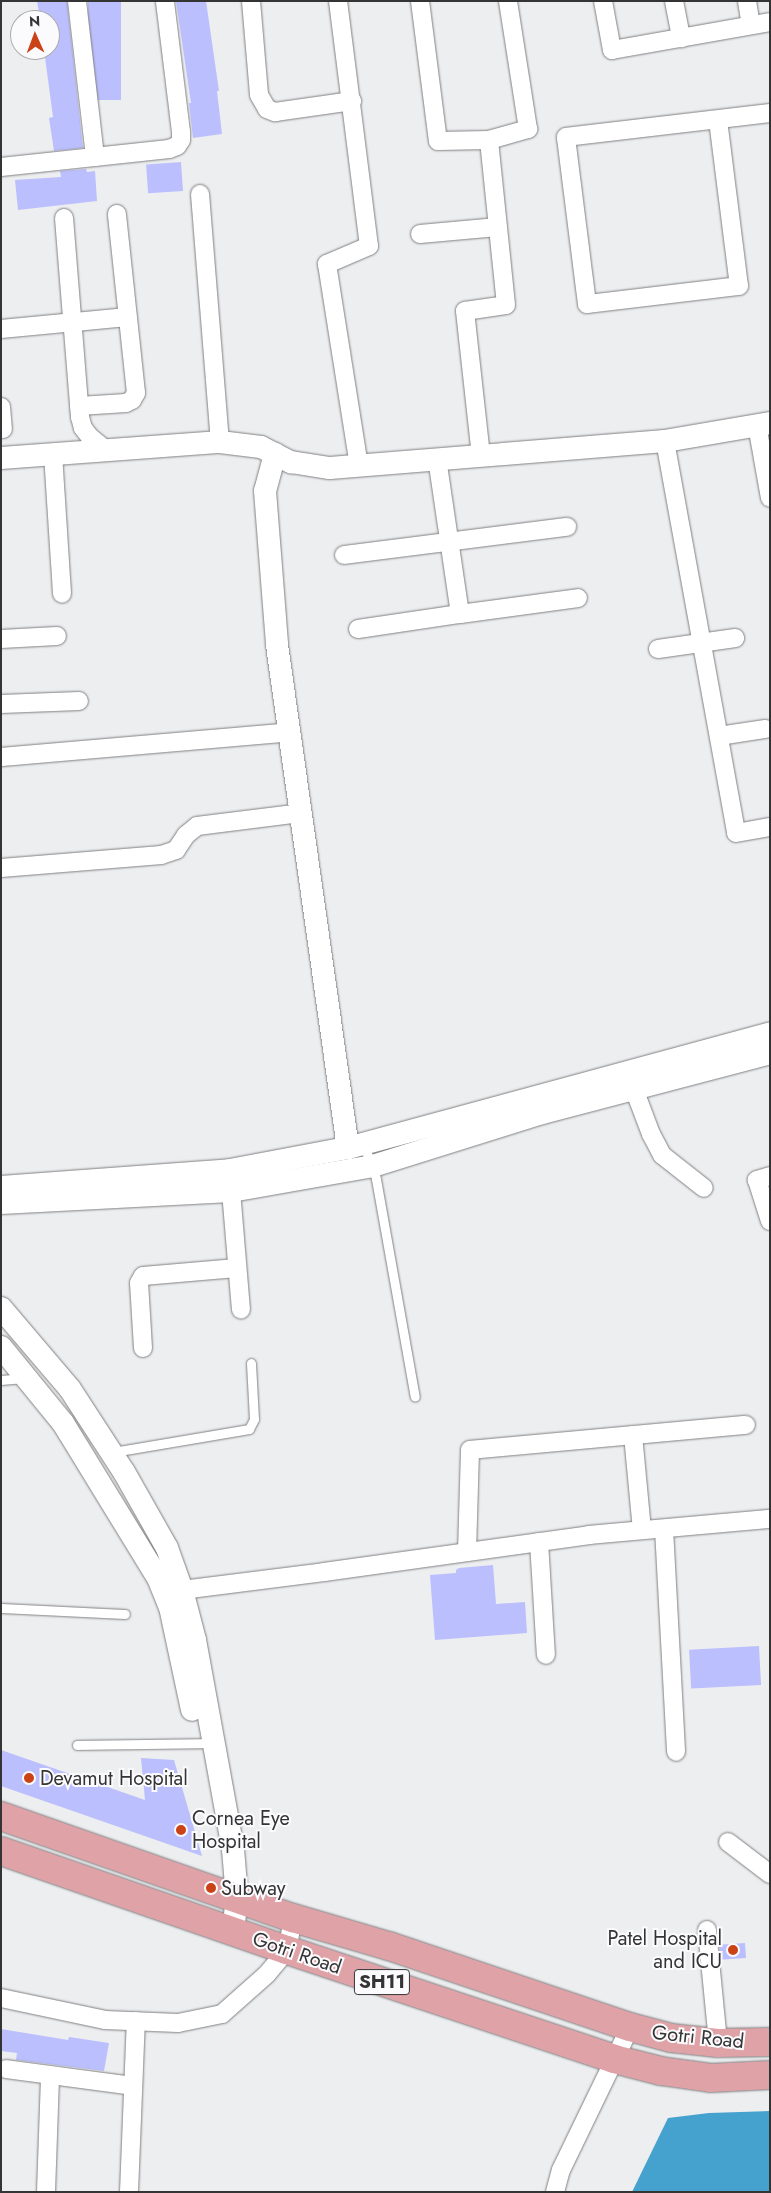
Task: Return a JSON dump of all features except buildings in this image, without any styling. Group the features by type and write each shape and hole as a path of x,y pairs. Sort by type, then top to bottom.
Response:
{"main road":[{"name":"Gotri Road","path":"1,1816 294,1918 389,1946 630,2028 671,2038 718,2043 770,2042"},
{"name":"Gotri Road","path":"1,1851 287,1950 614,2059 660,2071 710,2078 770,2075"}],"street":[{"path":"77,1 95,158"},
{"path":"1,167 95,158 169,149 177,146 181,140 165,1"},
{"path":"251,1 259,95 268,109 275,112 352,101"},
{"path":"338,1 369,246 327,264 359,465"},
{"path":"420,1 438,140 489,140 528,129 508,1"},
{"path":"603,1 612,50 770,22"},
{"path":"674,1 681,38"},
{"path":"747,1 751,25"},
{"path":"718,120 739,286 587,304 566,137 770,113"},
{"path":"481,456 465,311 506,305 489,140"},
{"path":"200,194 220,442"},
{"path":"79,406 126,403 132,400 136,394 117,214"},
{"path":"64,218 74,322 79,406 83,428 106,450"},
{"path":"420,234 498,227"},
{"path":"1,329 127,317"},
{"path":"1,407 3,429"},
{"path":"1,458 220,442 260,447 291,462 330,468 665,441 764,424 770,498"},
{"path":"665,441 736,833 770,827"},
{"path":"53,454 62,594"},
{"path":"276,454 265,491 277,645 355,1146"},
{"path":"437,459 460,614"},
{"path":"344,556 449,540 567,527"},
{"path":"358,629 578,598"},
{"path":"1,639 57,636"},
{"path":"658,649 735,638"},
{"path":"1,704 79,701"},
{"path":"719,736 765,729"},
{"path":"1,757 290,732"},
{"path":"1,868 161,855 176,850 186,835 197,826 302,812"},
{"path":"1,1187 230,1180 770,1033"},
{"path":"1,1203 373,1166 542,1113 770,1053"},
{"path":"634,1089 651,1134 662,1154 704,1188"},
{"path":"770,1176 757,1180 770,1221"},
{"path":"230,1180 242,1310"},
{"path":"143,1348 139,1283 143,1276 237,1268"},
{"path":"1,1308 70,1389 111,1452 167,1548 182,1590 195,1640 219,1850 229,1895 225,1928"},
{"path":"1,1347 63,1423 158,1578 170,1607 206,1743"},
{"path":"467,1552 470,1450 746,1424"},
{"path":"633,1435 642,1530"},
{"path":"182,1590 539,1542 770,1518"},
{"path":"664,1529 676,1752"},
{"path":"539,1542 546,1655"},
{"path":"728,1842 770,1874"},
{"path":"1,1998 105,2020 178,2022 222,2014 267,1974 287,1950 294,1918"},
{"path":"707,1930 718,2043"},
{"path":"129,2192 136,2021"},
{"path":"555,2192 561,2170 630,2028"},
{"path":"6,2069 133,2086"},
{"path":"46,2192 50,2075"}],"lane":[{"path":"355,1146 373,1166 415,1397"},
{"path":"111,1452 249,1429 254,1419 251,1363"},
{"path":"1,1380 26,1377"},
{"path":"1,1608 124,1614"},
{"path":"77,1745 206,1743"}],"water":[{"path":"770,2111 770,2192 632,2192 668,2118 709,2113"}],"place":[{"name":"Devamut Hospital","path":"29,1778"},
{"name":"Cornea Eye Hospital","path":"181,1830"},
{"name":"Subway","path":"211,1888"},
{"name":"Patel Hospital and ICU","path":"733,1950"}]}
